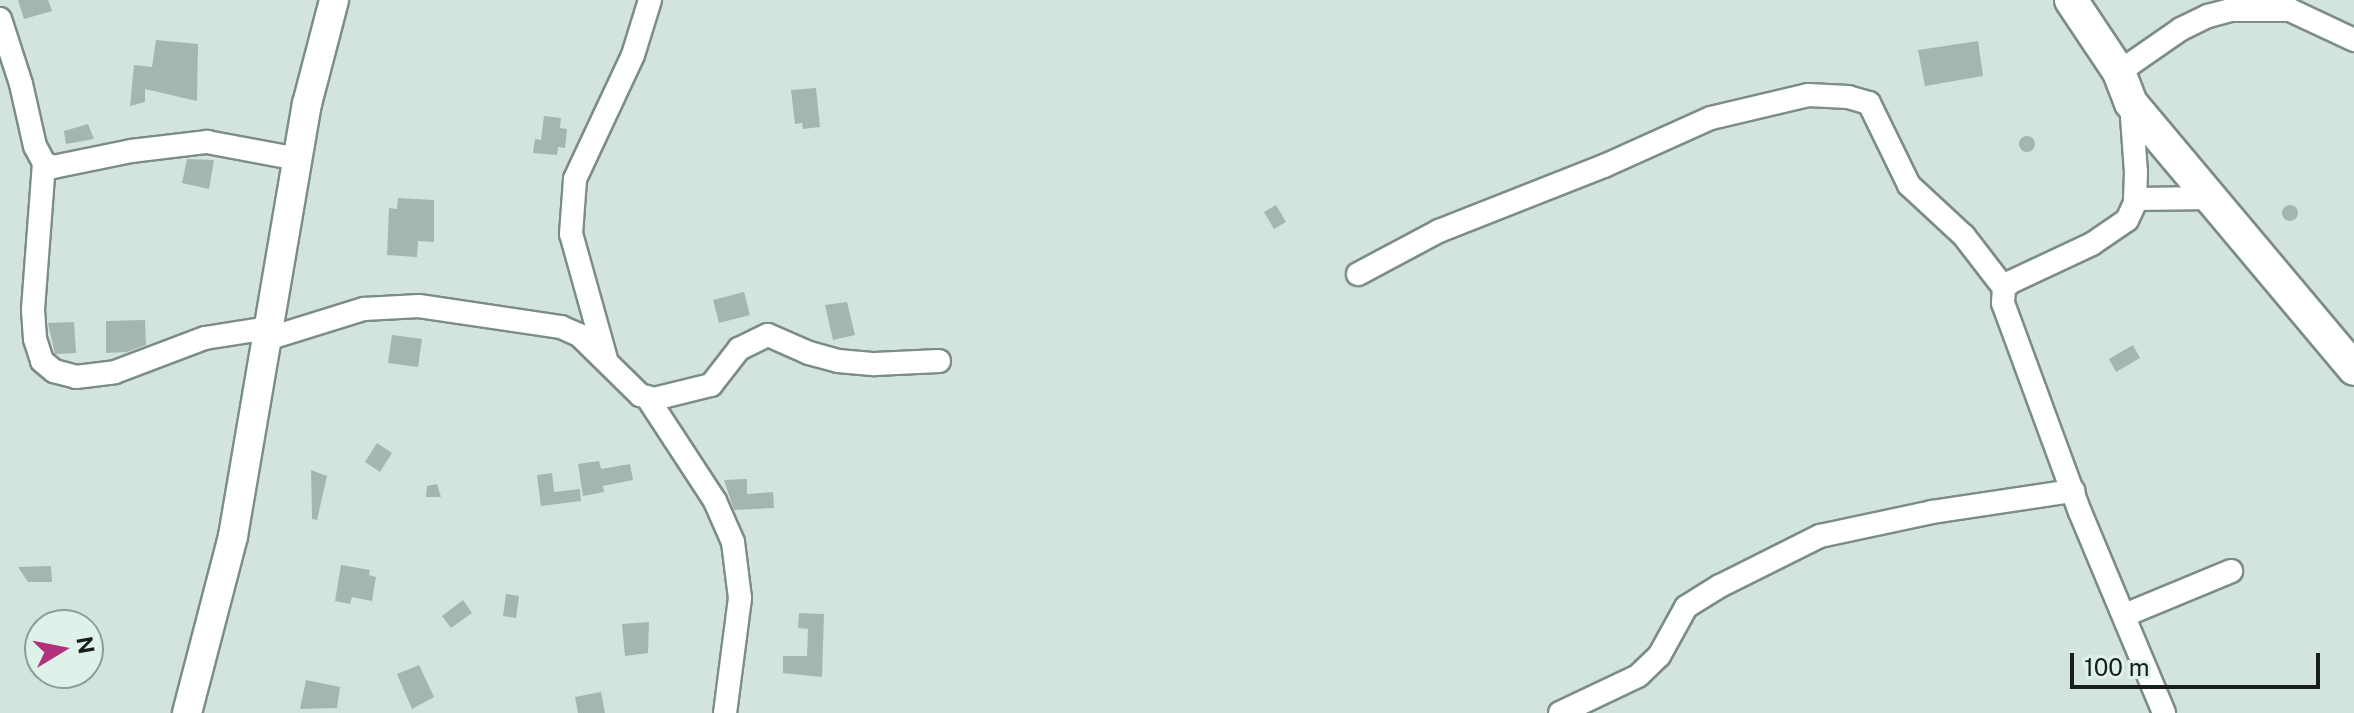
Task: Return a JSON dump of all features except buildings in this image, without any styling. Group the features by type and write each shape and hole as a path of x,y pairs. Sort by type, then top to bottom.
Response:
{"highway":[{"path":"2071,0 2119,72 2131,103 2354,369"}],"main road":[{"path":"187,713 233,536 307,104 334,0"}],"street":[{"path":"608,364 571,234 575,179 633,55 650,0"},
{"path":"2119,72 2181,29 2208,16 2231,10 2290,10 2354,40"},
{"path":"0,19 21,84 30,133 44,163 33,310 35,339 42,361 54,371 76,377 115,372 205,338 268,333 364,309 419,306 561,327 579,335 632,388 647,397 715,501 733,542 740,598 725,713"},
{"path":"1358,274 1439,231 1604,166 1686,128 1756,106 1808,95 1848,97 1869,103 1909,185 1964,236 2004,288 2007,321 2164,713"},
{"path":"2004,288 2115,230 2127,220 2135,199 2131,103"},
{"path":"44,163 53,167 131,151 207,142 298,159"},
{"path":"2135,199 2213,198"},
{"path":"647,397 679,395 711,385 739,349 768,335 809,353 838,361 875,364 939,361"},
{"path":"1560,713 1638,676 1659,656 1686,607 1720,586 1820,536 1932,512 2073,491"},
{"path":"2125,615 2231,571"}]}
